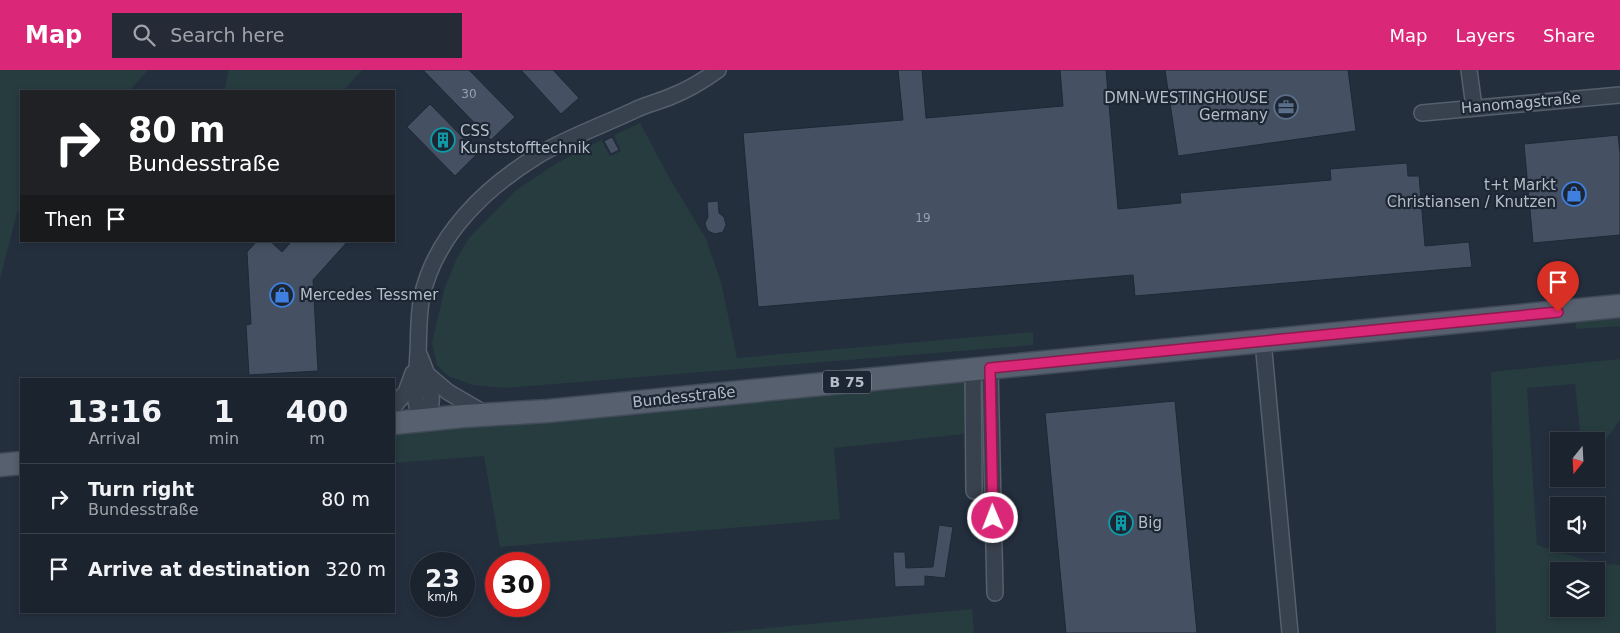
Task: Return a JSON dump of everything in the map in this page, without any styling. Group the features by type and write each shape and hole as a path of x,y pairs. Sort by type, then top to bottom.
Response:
{"main road":[{"name":"Bundesstraße","path":"395,423 487,414 548,411 1620,306"},
{"path":"0,464 20,463"}],"street":[{"path":"418,352 428,375 431,401 429,412 424,420 416,402 418,326 420,303 430,270 446,239 476,204 502,180 538,156 638,108 673,96 718,70"},
{"path":"1469,70 1474,107"},
{"name":"Hanomagstraße","path":"1422,112 1620,95"},
{"path":"1263,341 1290,633"},
{"path":"395,405 406,392 418,352"},
{"path":"974,491 982,368"},
{"path":"982,368 995,593"},
{"path":"428,375 448,392 487,414"}],"green space":[{"path":"0,70 148,70 130,90 20,90 20,209 17,213 0,279"},
{"path":"229,70 362,70 344,90 224,90"},
{"path":"640,123 670,179 706,239 721,282 737,358 1033,332 1033,345 506,388 473,385 448,376 437,365 432,343 445,287 457,258 469,238 515,191 557,163 601,140 610,156 621,151 614,135"},
{"path":"1620,315 1620,326 1576,329 1575,319"},
{"path":"1620,359 1620,420 1605,441 1605,432 1580,432 1575,384 1527,388 1537,545 1550,549 1550,552 1560,552 1592,562 1550,562 1550,617 1605,617 1605,564 1620,565 1620,633 1496,633 1491,372"},
{"path":"966,380 964,434 834,448 840,519 500,547 484,456 395,463 395,435 829,391"},
{"path":"972,609 974,633 715,633"}],"building":[{"path":"423,70 469,70 515,117 491,140"},
{"path":"521,70 553,70 579,98 561,114"},
{"path":"898,70 922,70 926,118 1063,106 1060,70 1106,70 1118,209 1181,203 1180,193 1331,180 1330,169 1407,163 1408,176 1419,176 1425,246 1469,242 1472,267 1135,296 1133,275 758,307 743,133 903,120"},
{"path":"1165,70 1348,70 1356,131 1178,156"},
{"name":"CSS Kunststofftechnik","path":"430,104 478,153 455,176 407,127"},
{"name":"t+t Markt Christiansen / Knutzen","path":"1618,135 1620,153 1620,235 1533,243 1524,144"},
{"path":"612,137 619,150 611,154 604,141"},
{"path":"718,201 719,213 724,217 726,225 723,232 715,234 708,231 705,223 708,217 707,202"},
{"name":"Mercedes Tessmer","path":"256,242 271,242 282,252 291,242 347,242 313,280 318,371 249,375 246,325 251,324 247,252"},
{"name":"Big","path":"1175,401 1197,633 1066,633 1045,413"},
{"path":"939,525 953,527 945,578 925,576 925,586 895,587 893,552 905,552 906,568 933,567"}],"place":[{"name":"DMN-WESTINGHOUSE Germany","path":"1286,107"},
{"name":"CSS Kunststofftechnik","path":"443,140"},
{"name":"t+t Markt Christiansen / Knutzen","path":"1574,194"},
{"name":"Mercedes Tessmer","path":"282,295"},
{"name":"Big","path":"1121,523"}],"route":[{"path":"993,518 990,368 1558,312"}]}
